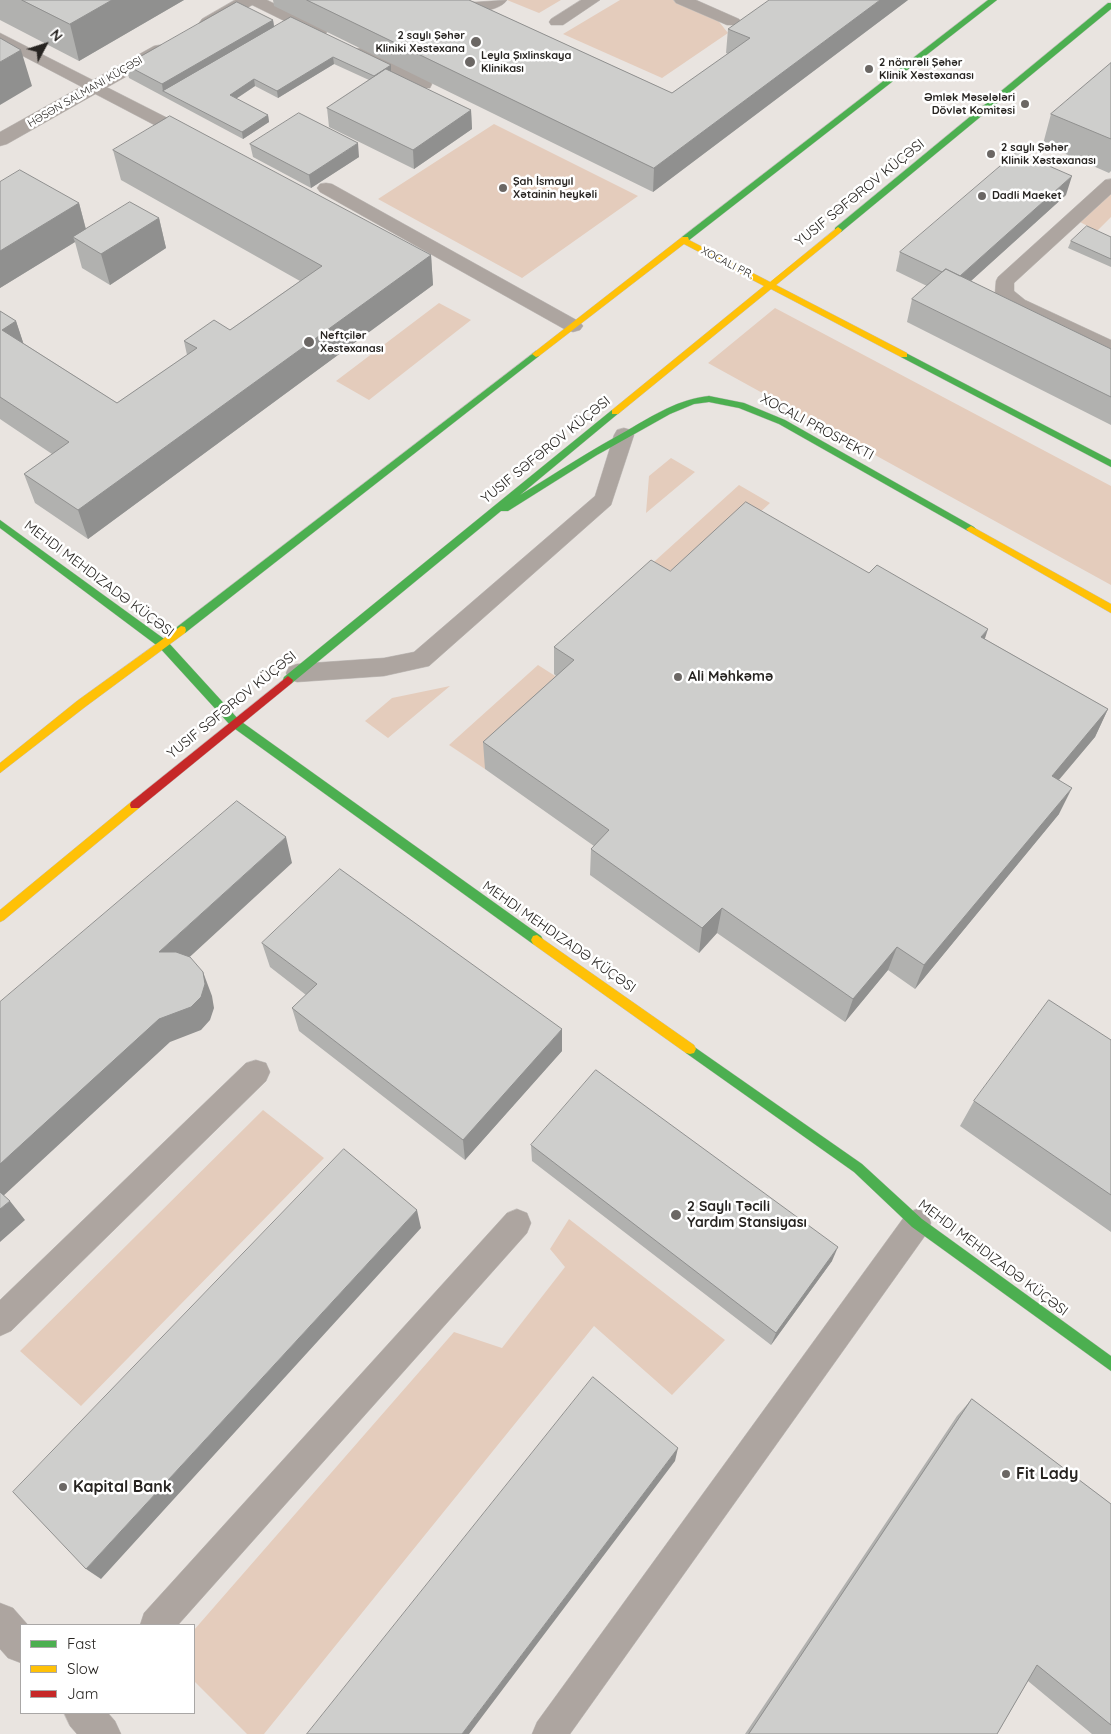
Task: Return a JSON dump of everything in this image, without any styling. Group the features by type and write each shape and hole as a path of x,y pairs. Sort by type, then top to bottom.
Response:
{"main road":[{"path":"3,763 163,644 993,0"},
{"name":"YUSIF SƏFƏROV KÜÇƏSI","path":"0,917 173,772 478,526 1111,5"},
{"path":"683,240 1111,464"},
{"path":"478,526 624,435 677,407 698,400 718,400 752,409 782,422 1111,609"},
{"name":"MEHDI MEHDIZADƏ KÜÇƏSI","path":"0,523 163,644 235,723 278,752 308,777 858,1168 917,1223 1111,1364"}],"street":[{"path":"196,29 243,1"},
{"name":"HƏSƏN SALMANI KÜÇƏSI","path":"0,140 179,39"},
{"path":"0,1621 20,1644"},
{"path":"84,1714 102,1734"}],"lane":[{"path":"452,0 478,9 492,5 499,0"},
{"path":"557,22 592,0"},
{"path":"682,0 733,22"},
{"path":"243,1 339,42 424,84"},
{"path":"0,38 208,146"},
{"path":"1111,184 1005,281 1005,293 1018,304 1111,348"},
{"path":"326,188 573,326"},
{"path":"297,673 384,667 421,660 604,500 624,435"},
{"path":"0,1321 256,1072"},
{"path":"157,1624 516,1223"},
{"path":"549,1734 917,1223"}],"shaded area":[{"path":"507,0 561,0 539,13"},
{"path":"620,0 690,0 708,8 728,33 662,78 563,34"},
{"path":"494,124 638,196 522,278 378,199"},
{"path":"1111,193 1111,217 1097,231 1080,222"},
{"path":"439,303 471,320 369,400 336,381"},
{"path":"775,308 1111,486 1111,585 708,363"},
{"path":"671,458 695,472 646,513 649,476"},
{"path":"739,485 770,503 667,599 635,579"},
{"path":"538,665 574,688 485,769 449,745"},
{"path":"450,686 388,738 365,721 392,698"},
{"path":"263,1110 324,1158 81,1406 20,1351"},
{"path":"569,1219 725,1340 672,1395 594,1326 264,1734 247,1734 195,1682 195,1629 454,1332 502,1348 565,1267 550,1249"}],"building":[{"path":"22,0 112,0 70,24"},
{"path":"307,0 469,0 672,93 750,38 728,29 769,0 880,0 654,168"},
{"path":"237,2 273,20 162,84 126,65"},
{"path":"291,17 391,65 374,76 333,57 277,91 254,79 230,95 268,115 242,132 163,91"},
{"path":"0,38 21,50 0,62"},
{"path":"1111,63 1111,139 1051,114"},
{"path":"386,69 471,110 413,150 327,108"},
{"path":"299,113 358,143 309,175 250,144"},
{"path":"170,116 431,255 78,510 24,474 69,442 0,397 0,311 16,321 2,330 117,403 197,348 184,341 214,320 230,330 322,266 113,150"},
{"path":"1017,152 1072,176 960,276 946,269 942,272 900,252"},
{"path":"20,170 79,203 0,251 0,182"},
{"path":"130,202 159,218 101,254 73,237"},
{"path":"1087,226 1111,237 1111,259 1071,241"},
{"path":"946,269 1111,349 1111,397 912,299"},
{"path":"746,502 869,573 877,565 988,629 981,637 1108,709 1052,776 1072,788 924,965 897,947 853,999 722,908 702,928 591,849 609,830 483,742 574,660 554,647 651,560 670,571"},
{"path":"237,801 286,837 159,952 176,952 190,957 203,972 205,984 201,997 191,1007 159,1019 0,1164 0,1002"},
{"path":"340,869 562,1029 463,1140 292,1008 317,984 262,943"},
{"path":"1049,1000 1111,1040 1111,1195 974,1101"},
{"path":"596,1070 838,1247 776,1333 531,1145"},
{"path":"344,1149 417,1210 86,1569 13,1492"},
{"path":"0,1192 10,1201 0,1209"},
{"path":"593,1377 678,1448 462,1734 307,1734"},
{"path":"972,1399 1111,1504 1111,1725 1037,1665 997,1734 749,1734"}],"traffic: fast":[{"path":"685,239 993,0"},
{"path":"838,230 1111,5"},
{"path":"181,630 536,354"},
{"path":"904,355 1111,464"},
{"path":"505,509 594,453 667,412 692,401 709,399 741,405 782,422 971,529"},
{"path":"288,680 615,412"},
{"path":"0,523 163,644 235,723 537,940"},
{"path":"690,1049 858,1168 917,1223 1111,1364"}],"traffic: slow":[{"path":"615,412 838,230"},
{"path":"536,354 685,239"},
{"path":"683,240 904,355"},
{"path":"971,529 1111,609"},
{"path":"0,769 81,704 181,630"},
{"path":"0,917 135,805"},
{"path":"537,940 690,1049"}],"traffic: jam":[{"path":"135,805 288,680"}],"place":[{"name":"2 saylı Şəhər Kliniki Xəstəxana","path":"476,42"},
{"name":"Leyla Şıxlinskaya Klinikası","path":"470,62"},
{"name":"2 nömrəli Şəhər Klinik Xəstəxanası","path":"869,69"},
{"name":"Əmlək Məsələləri Dövlət Komitəsi","path":"1025,104"},
{"name":"2 saylı Şəhər Klinik Xəstəxanası","path":"991,154"},
{"name":"Şah İsmayıl Xətainin heykəli","path":"503,188"},
{"name":"Dadli Maeket","path":"982,196"},
{"name":"Neftçilər Xəstəxanası","path":"309,342"},
{"name":"Ali Məhkəmə","path":"678,677"},
{"name":"2 Saylı Təcili Yardım Stansiyası","path":"676,1215"},
{"name":"Fit Lady","path":"1006,1474"},
{"name":"Kapital Bank","path":"63,1487"}]}
